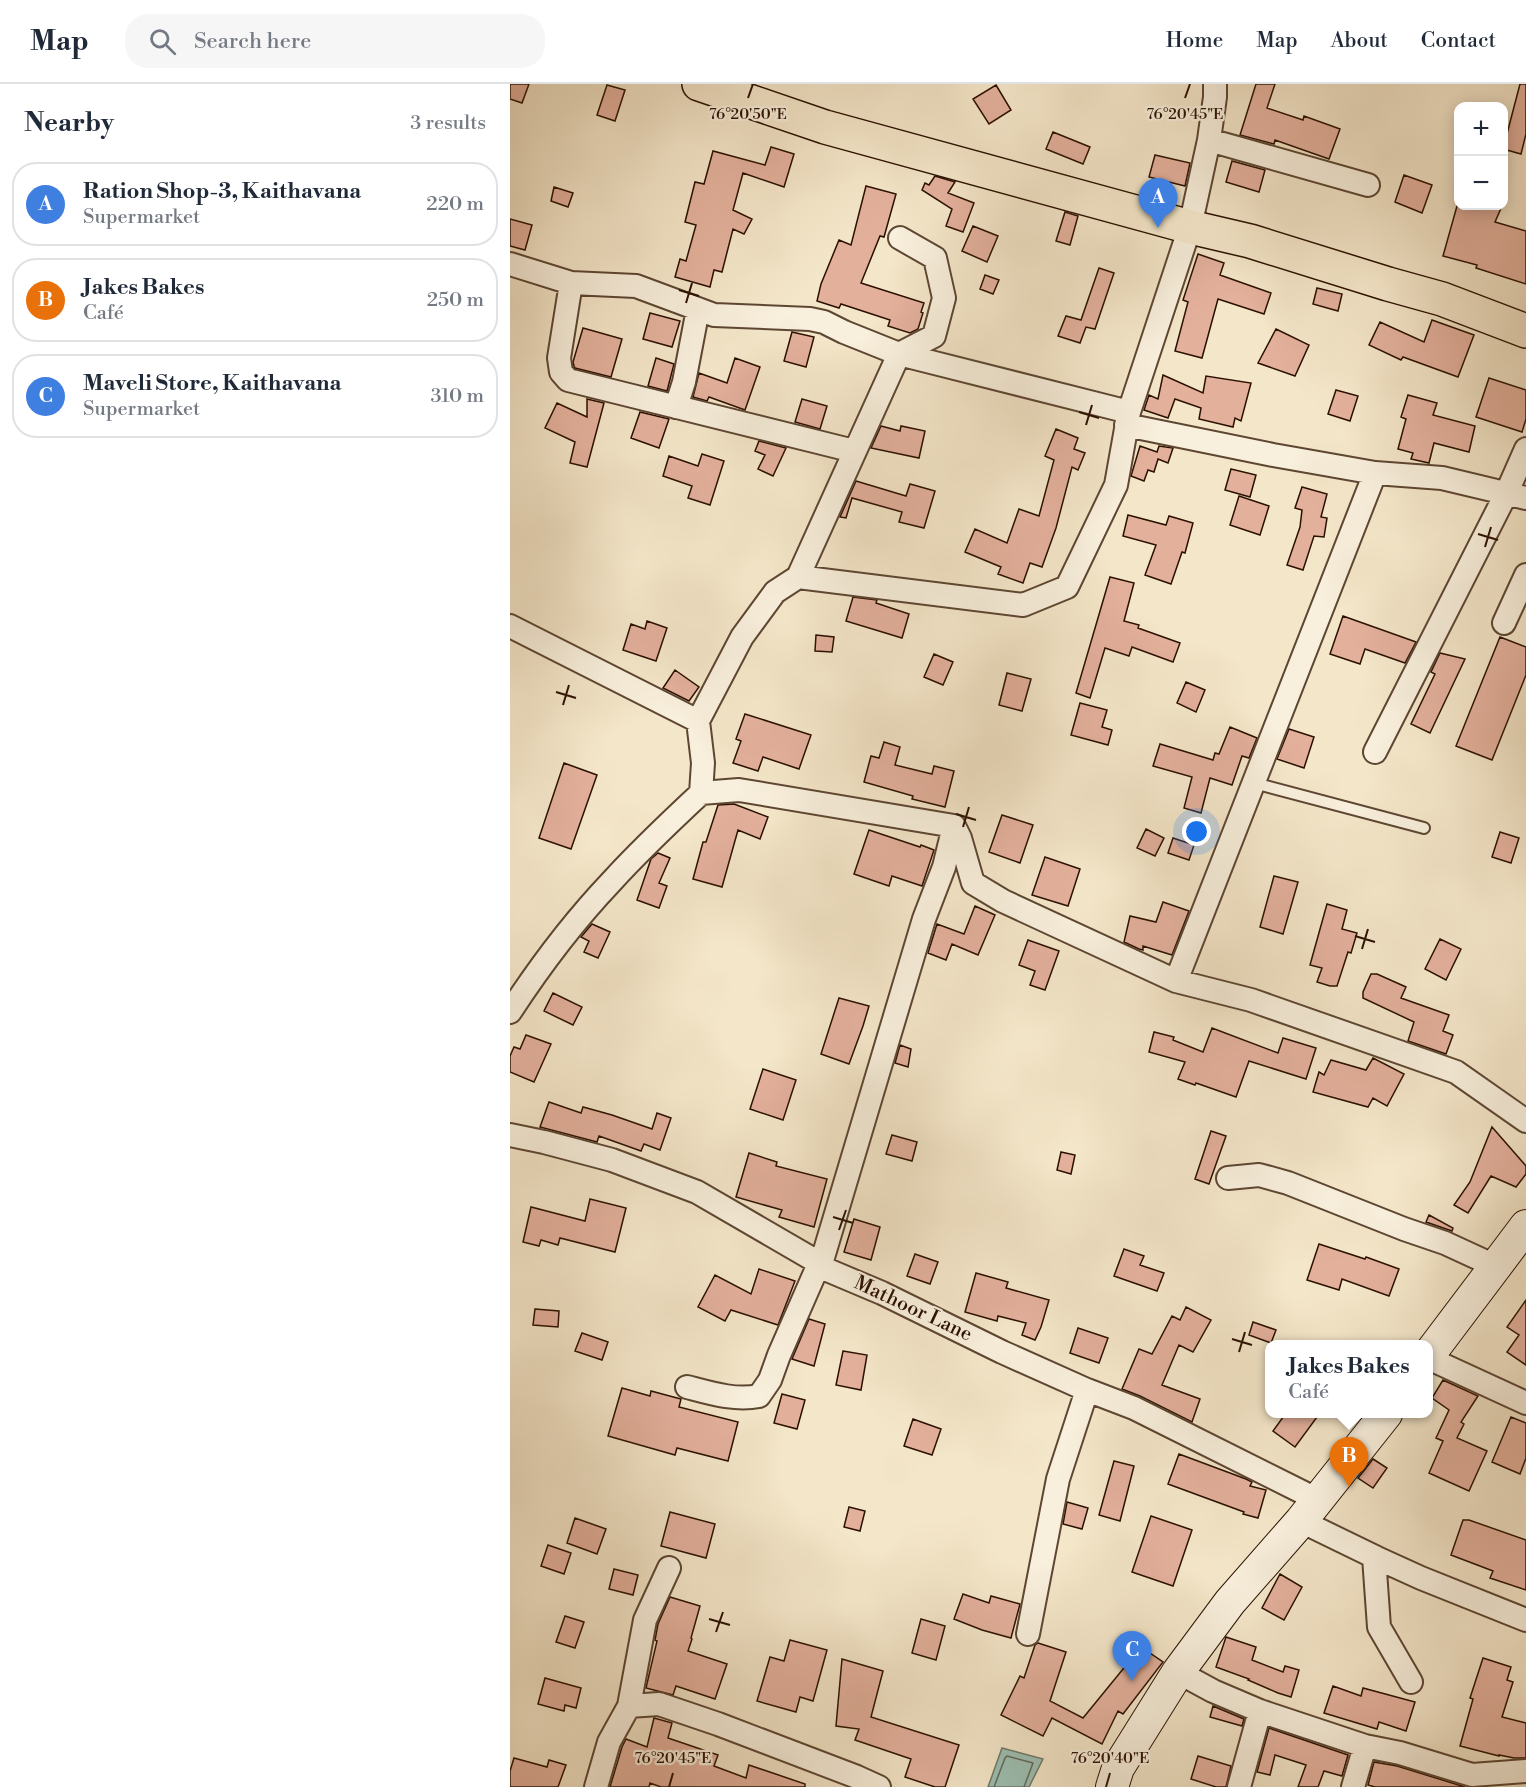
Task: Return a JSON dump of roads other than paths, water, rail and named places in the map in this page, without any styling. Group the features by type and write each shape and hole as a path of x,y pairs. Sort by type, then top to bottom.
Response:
{"main road":[{"path":"699,84 825,127 1190,227 1250,241 1442,299 1526,331"},
{"path":"1433,1350 1526,1226"},
{"path":"1112,1787 1118,1768 1178,1672 1230,1602 1309,1510 1382,1418"}],"street":[{"path":"798,577 1023,605 1067,587 1116,485 1128,418 1190,227 1209,140 1215,84"},
{"path":"1209,140 1368,185"},
{"path":"701,793 703,763 698,721 742,638 775,592 798,577 899,354 934,336 944,298 935,258 900,238"},
{"path":"510,264 571,283 636,286 714,315 810,319 824,322 899,354 1128,418 1273,455 1375,473 1442,478 1516,495"},
{"path":"571,283 559,358 561,372 568,380 854,452"},
{"path":"676,407 684,382 698,309"},
{"path":"1375,752 1516,495 1526,449"},
{"path":"1176,981 1375,473"},
{"path":"1504,623 1526,575"},
{"path":"510,627 698,721"},
{"path":"510,1012 545,963 610,882 701,793 739,789 954,826"},
{"path":"954,826 974,883 1003,901 1176,981 1251,1000 1456,1072 1526,1121"},
{"path":"687,1387 724,1396 750,1398 759,1396 770,1380 819,1265 924,919 944,867 954,826"},
{"name":"Mathoor Lane","path":"510,1135 612,1160 697,1192 819,1265 1002,1352 1134,1408 1309,1510 1374,1557 1526,1620"},
{"path":"1228,1178 1259,1175 1287,1183 1445,1243 1495,1266"},
{"path":"1433,1359 1526,1403"},
{"path":"1028,1634 1058,1479 1087,1390"},
{"path":"1374,1557 1379,1627 1411,1682"},
{"path":"596,1787 609,1742 629,1706 645,1620 669,1568"},
{"path":"1178,1672 1212,1691 1260,1711 1365,1746 1400,1753 1470,1781 1526,1772"},
{"path":"629,1706 659,1704 718,1724 879,1787"},
{"path":"1239,1787 1260,1711"},
{"path":"1353,1787 1365,1746"}],"lane":[{"path":"1254,783 1424,828"}],"water":[{"path":"1002,1748 1043,1759 1029,1787 988,1787"}],"place":[{"name":"Ration Shop-3, Kaithavana","path":"1158,228"},
{"name":"Jakes Bakes","path":"1349,1487"},
{"name":"Maveli Store, Kaithavana","path":"1132,1681"}]}
